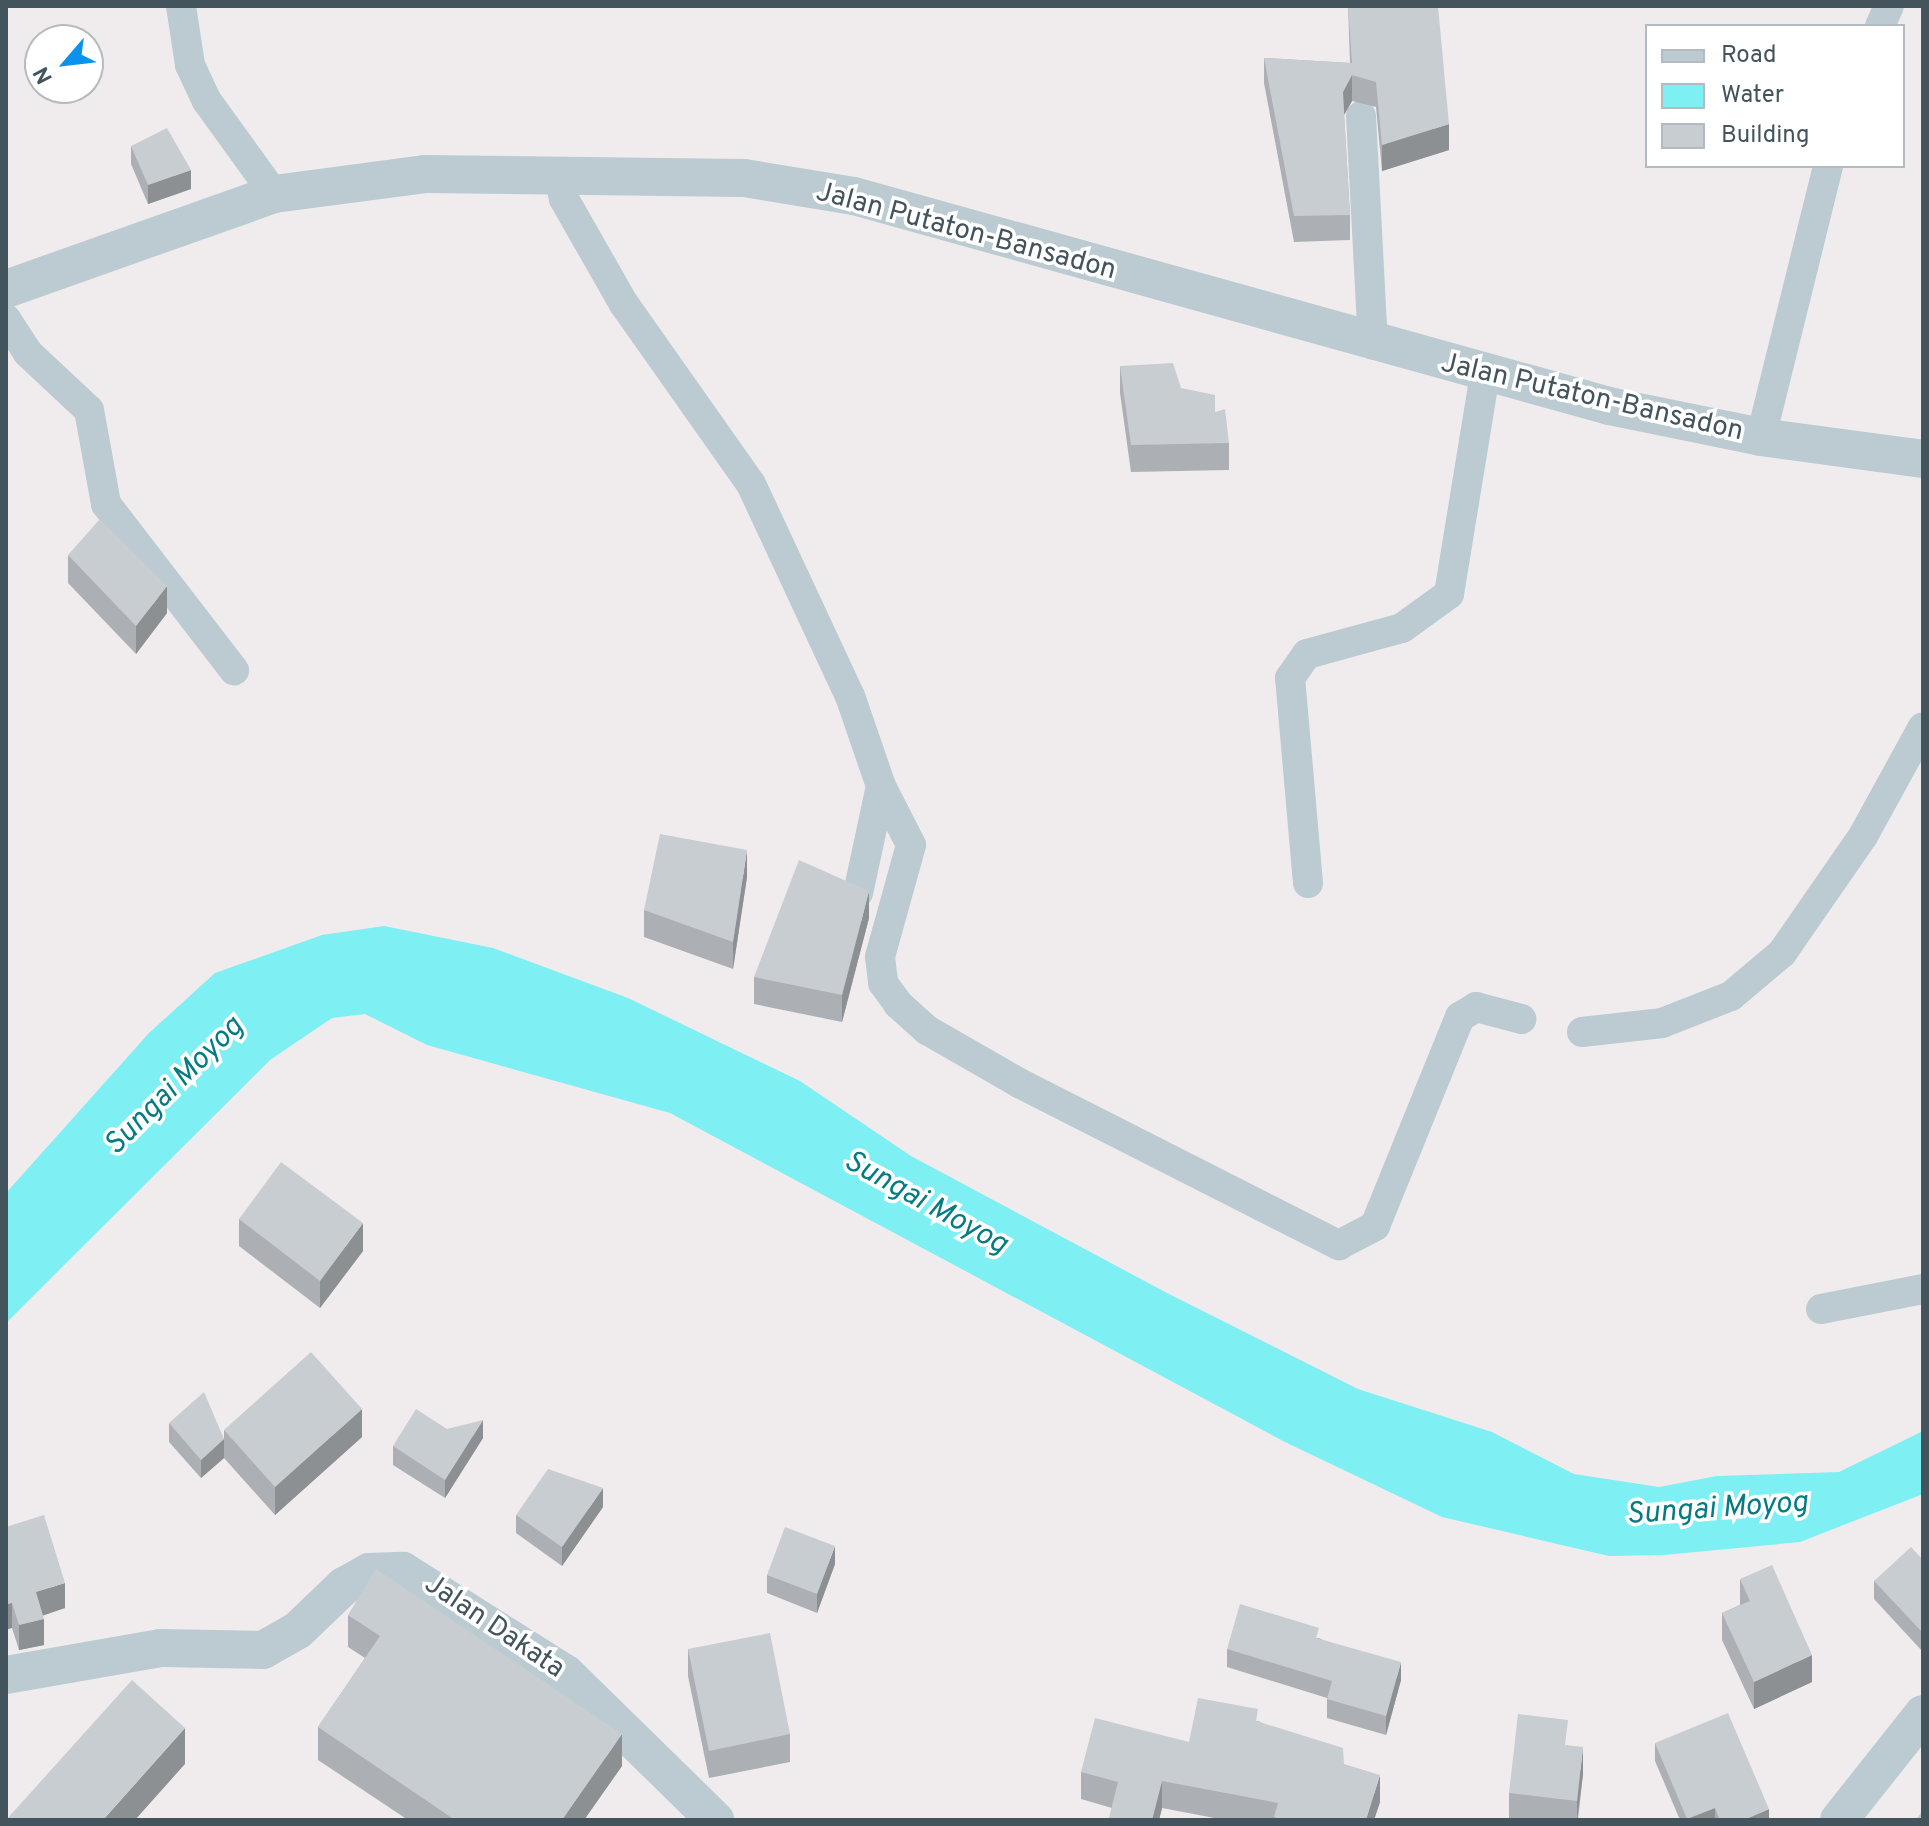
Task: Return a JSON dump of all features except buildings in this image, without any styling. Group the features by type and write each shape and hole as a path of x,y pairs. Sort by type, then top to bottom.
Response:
{"street":[{"path":"181,6 190,65 207,101 274,194"},
{"path":"1361,116 1373,345"},
{"path":"1761,437 1828,168"},
{"name":"Jalan Putaton-Bansadon","path":"6,289 274,194 425,174 744,178 854,196 1485,375 1761,437 1923,459"},
{"path":"559,174 564,199 624,304 751,484 807,596 881,786 911,845 880,957 883,983 898,1004 927,1030 1019,1083 1339,1245 1375,1226 1460,1017 1476,1007 1521,1019"},
{"path":"6,319 36,361 89,410 106,504 234,670"},
{"path":"1308,883 1290,678 1307,654 1402,628 1449,594 1485,375"},
{"path":"1582,1032 1662,1023 1731,996 1751,979 1814,912 1916,761 1923,727"},
{"path":"858,893 881,786"},
{"path":"1821,1309 1923,1289"},
{"name":"Jalan Dakata","path":"6,1675 161,1648 263,1650 298,1630 344,1586 369,1572 403,1571 577,1683 715,1820"},
{"path":"1839,1820 1923,1714"}],"water":[{"name":"Sungai Moyog","path":"384,926 493,948 628,998 800,1081 911,1156 1167,1293 1358,1389 1492,1432 1574,1474 1659,1487 1717,1476 1839,1472 1923,1431 1923,1494 1800,1542 1664,1555 1609,1556 1442,1517 1285,1442 670,1113 427,1045 365,1014 332,1018 270,1060 6,1323 6,1193 149,1033 215,973 322,935"}]}
